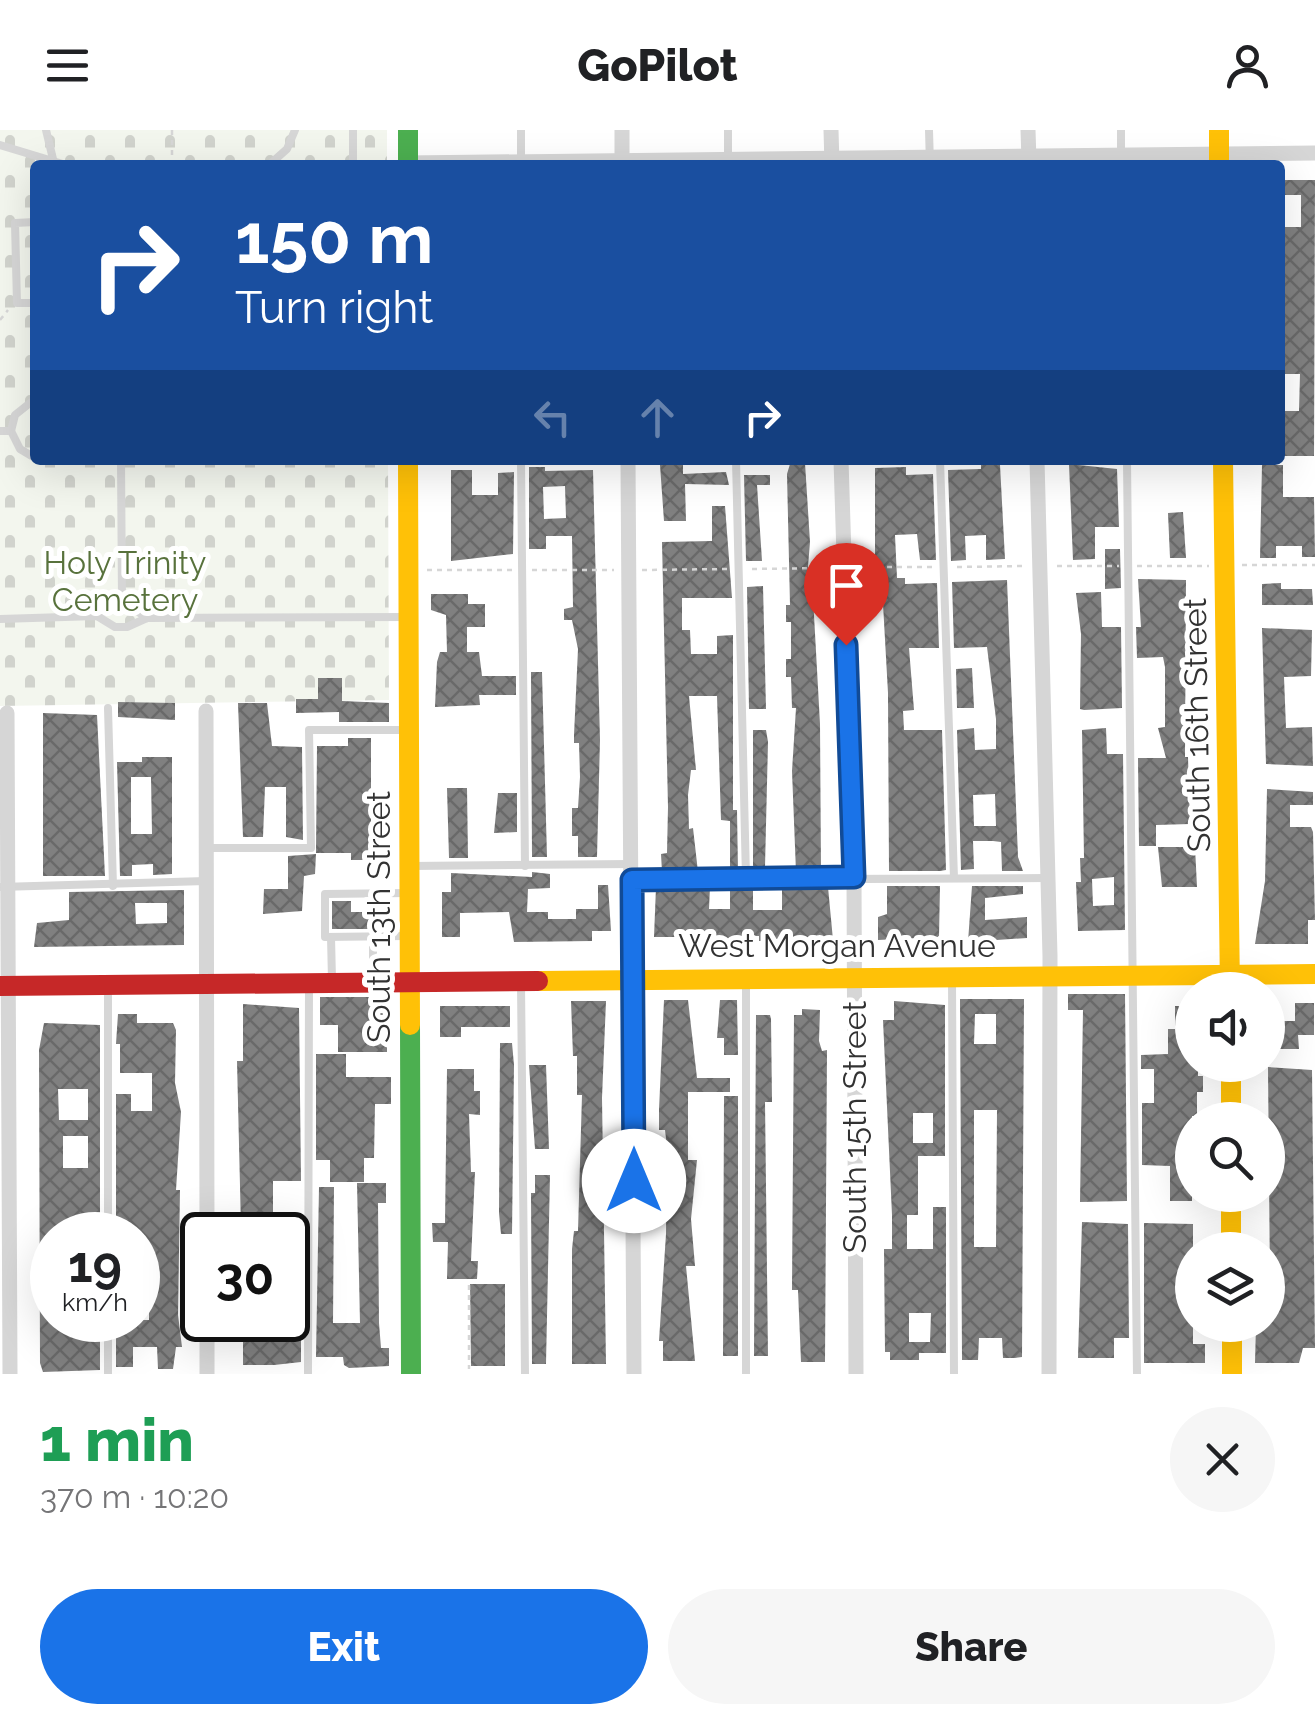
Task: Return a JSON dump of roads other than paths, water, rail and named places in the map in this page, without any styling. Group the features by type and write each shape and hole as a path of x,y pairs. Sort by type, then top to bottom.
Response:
{"street":[{"path":"408,130 408,160"},
{"path":"622,130 622,160"},
{"path":"830,130 832,160"},
{"path":"1028,130 1029,160 1220,160 1315,153"},
{"path":"1219,130 1220,160"},
{"name":"South 13th Street","path":"408,465 411,1374"},
{"path":"628,465 634,1374"},
{"name":"South 15th Street","path":"841,465 854,877 856,1374"},
{"path":"1037,465 1050,976 1048,1374"},
{"name":"South 16th Street","path":"1223,465 1230,972"},
{"path":"206,711 207,1212"},
{"path":"7,713 4,986 10,1374"},
{"name":"West Morgan Avenue","path":"1285,977 1315,974"},
{"name":"West Morgan Avenue","path":"4,986 410,978 1175,978"},
{"path":"207,1342 207,1374"},
{"path":"1232,1342 1232,1374"}],"lane":[{"path":"0,145 54,159 46,130"},
{"path":"275,160 287,150 295,130"},
{"path":"353,130 354,160"},
{"path":"520,130 521,160"},
{"path":"728,130 728,160"},
{"path":"929,130 930,160"},
{"path":"1121,130 1121,160"},
{"path":"30,222 15,222 18,303 30,303"},
{"path":"30,404 16,415 11,432 20,449 30,455"},
{"path":"0,431 11,432"},
{"path":"121,465 122,601"},
{"path":"522,465 524,866"},
{"path":"736,465 746,878"},
{"path":"940,465 954,878"},
{"path":"1127,465 1138,1374"},
{"path":"0,619 97,616 122,601"},
{"path":"122,601 147,618"},
{"path":"97,616 115,627 147,618 408,617"},
{"path":"108,708 113,886"},
{"path":"206,848 311,848 309,730 409,730"},
{"path":"409,866 524,866 746,878 1048,878"},
{"path":"4,887 206,881"},
{"path":"409,893 325,894 325,938 410,936"},
{"path":"373,936 373,979"},
{"path":"331,937 332,980"},
{"path":"952,976 954,1374"},
{"path":"746,977 746,1374"},
{"path":"522,978 525,1374"},
{"path":"308,1374 309,980"},
{"path":"108,984 108,1212"},
{"path":"108,1342 108,1374"}],"park label":[{"name":"Holy Trinity Cemetery","path":"125,582"}]}
